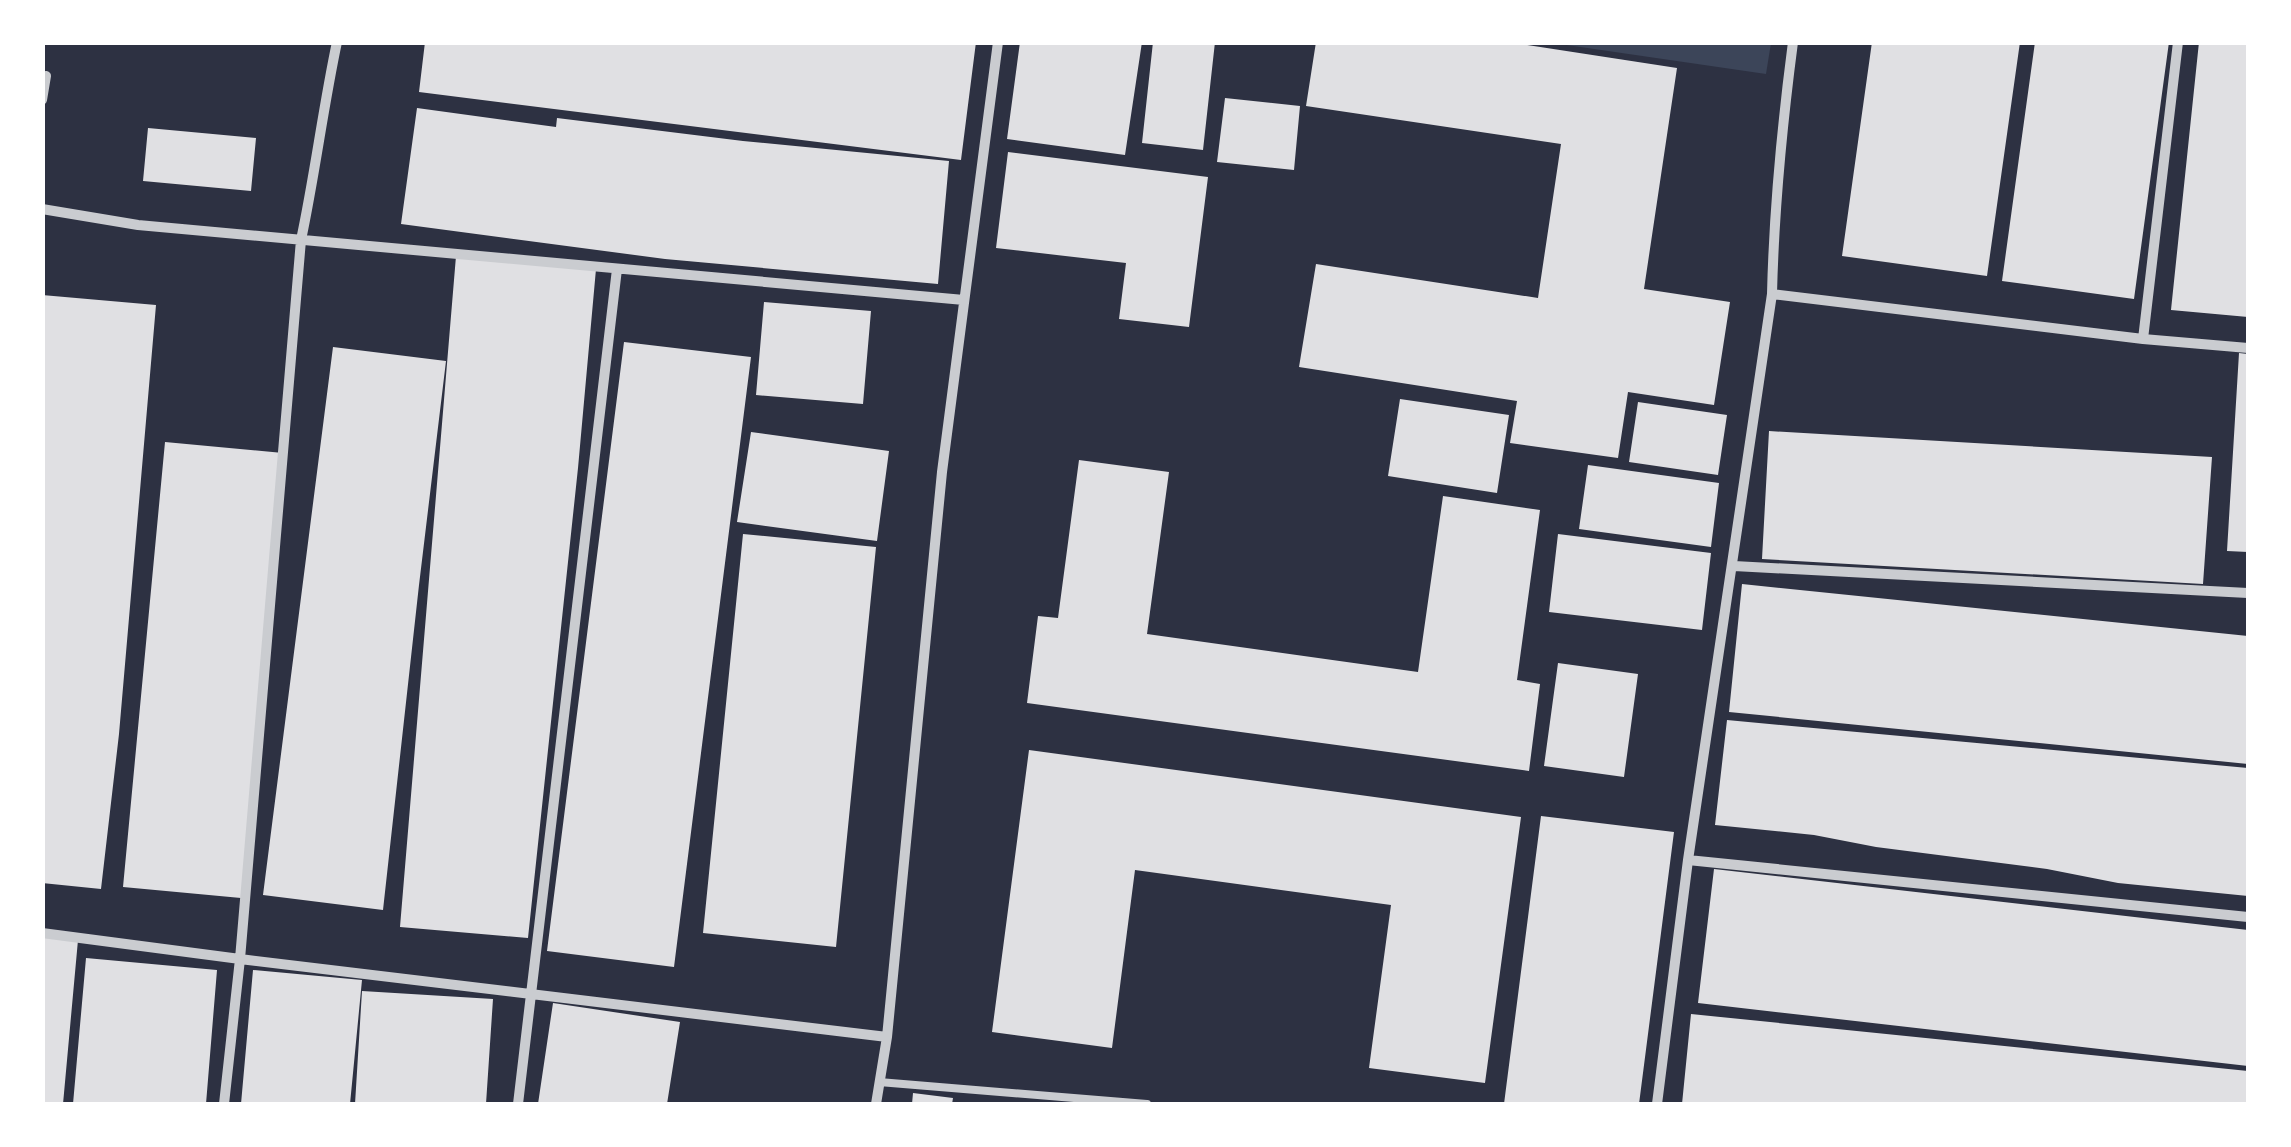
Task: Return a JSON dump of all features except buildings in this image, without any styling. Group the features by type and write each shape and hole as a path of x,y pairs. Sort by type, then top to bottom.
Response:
{"street":[{"path":"224,1104 240,959 301,240 337,42"},
{"path":"876,1104 887,1037 942,472 998,42"},
{"path":"1657,1104 1688,860 1772,294 1782,124 1794,42"},
{"path":"2143,338 2178,42"},
{"path":"42,100 46,76"},
{"path":"42,210 138,226 964,300"},
{"path":"518,1104 617,269"},
{"path":"1772,294 2248,348"},
{"path":"1734,566 2248,593"},
{"path":"1688,860 2248,917"},
{"path":"42,932 887,1037"}],"lane":[{"path":"880,1082 1147,1104"}],"shaded area":[{"path":"1771,42 1766,74 1553,43"}]}
